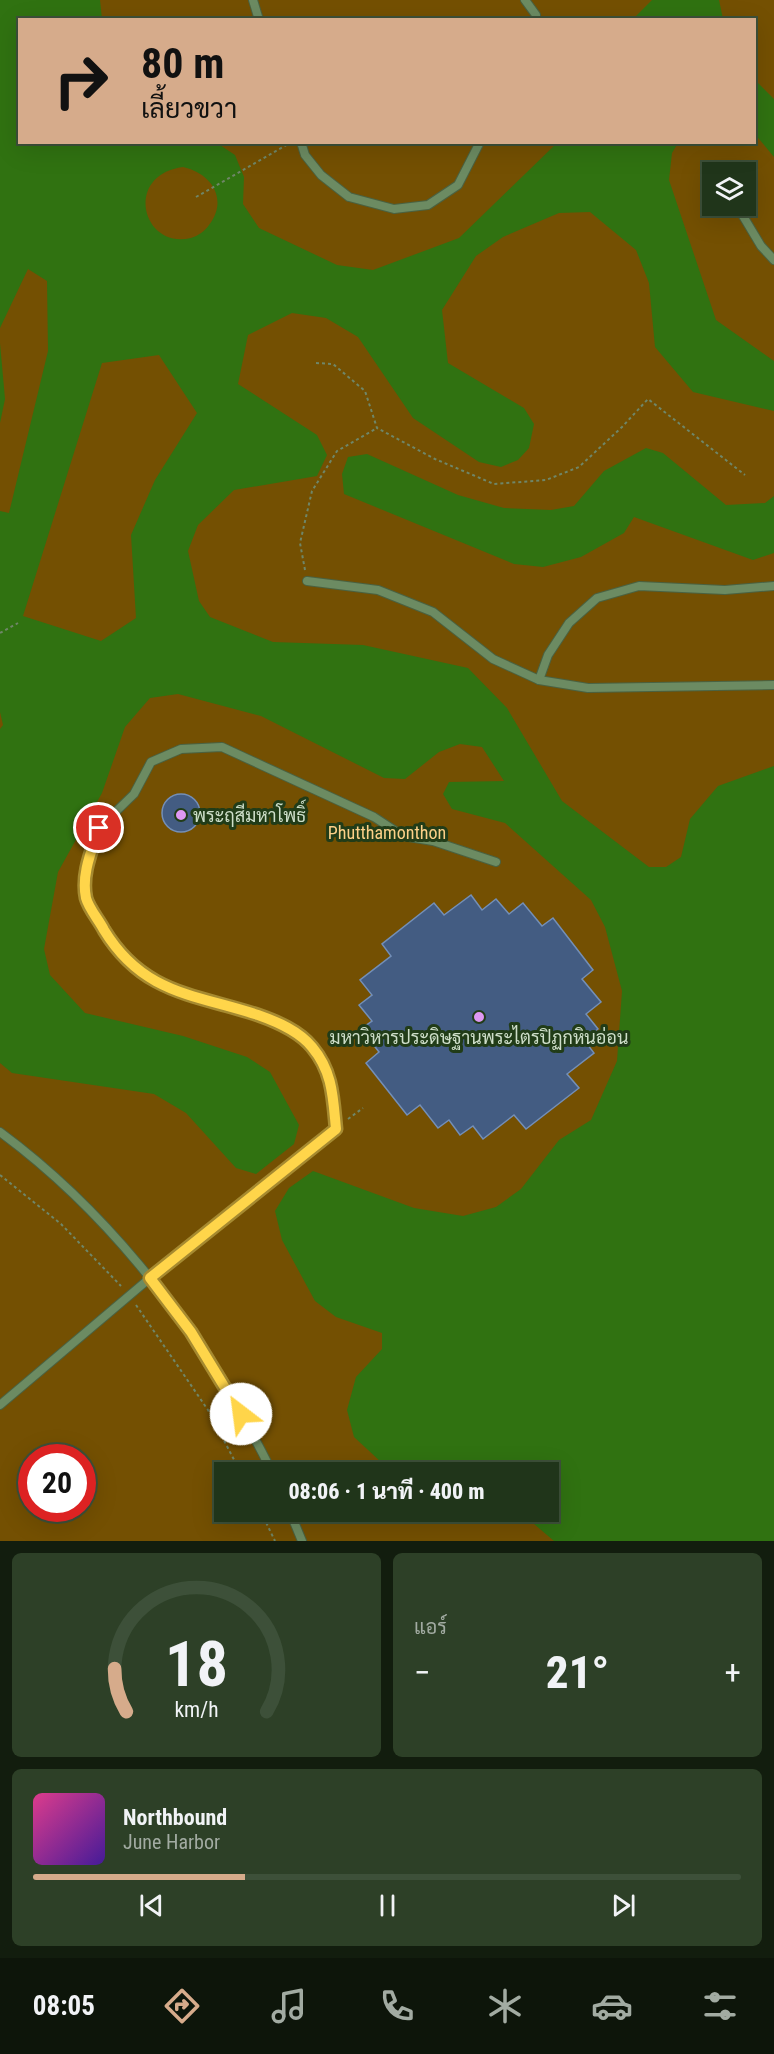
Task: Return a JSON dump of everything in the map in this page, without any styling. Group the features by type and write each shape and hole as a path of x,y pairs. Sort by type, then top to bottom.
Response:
{"lane":[{"path":"253,0 258,18"},
{"path":"525,0 536,18"},
{"path":"302,144 305,155 321,175 349,197 394,209 428,205 458,185 479,144"},
{"path":"743,216 761,246 774,260"},
{"path":"307,581 378,590 433,612 493,659 539,680 588,688 774,685"},
{"path":"539,680 548,655 569,623 597,598 639,586 725,590 774,586"},
{"path":"0,1405 150,1278 336,1129 333,1086 312,1046 291,1029 247,1012 185,995 148,978 114,946 86,899 86,867 99,828 134,794 151,762 181,750 222,747 375,817 403,836 433,841 495,862"},
{"path":"0,1132 72,1193 107,1228 150,1278 191,1332 231,1396 266,1462"},
{"path":"294,1522 302,1541"}],"path":[{"path":"196,197 288,144"},
{"path":"316,363 333,364 365,391 377,428 435,459 494,484 546,480 579,467 648,399 746,475"},
{"path":"307,581 300,543 312,491 337,451 377,428"},
{"path":"0,633 18,623"},
{"path":"336,1129 363,1108"},
{"path":"0,1175 61,1224 130,1295 208,1410 235,1462"},
{"path":"265,1522 274,1541"}],"green space":[{"name":"Phutthamonthon","path":"0,0 774,0 774,1541 0,1541"}],"shaded area":[{"path":"0,0 100,0 102,18 18,18 18,144 218,144 235,155 244,177 243,204 259,228 337,265 373,270 459,238 556,144 677,144 672,153 669,180 716,320 774,361 774,411 693,392 655,347 649,283 636,250 590,212 559,213 503,237 476,256 442,310 448,363 524,408 534,424 529,448 518,460 501,467 479,462 413,418 358,337 326,318 292,313 248,335 238,384 317,435 327,455 317,476 234,490 198,525 188,551 199,601 210,617 273,642 363,645 468,668 507,708 562,801 649,867 666,867 681,857 690,819 718,786 774,766 774,1541 554,1541 532,1522 559,1522 559,1462 381,1462 354,1437 347,1410 356,1377 382,1349 382,1333 336,1317 315,1301 282,1240 275,1211 289,1188 313,1171 414,1208 463,1216 496,1207 521,1189 559,1140 591,1120 617,1061 622,991 605,927 591,900 505,823 452,809 443,794 449,782 504,781 482,747 460,744 439,752 405,779 384,778 261,716 178,694 150,698 125,727 102,793 58,872 44,949 50,975 85,1013 183,1036 247,1057 270,1072 299,1125 294,1144 256,1174 236,1168 186,1113 154,1094 12,1073 0,1063 0,729 3,725 0,712 0,511 9,513 48,351 47,281 28,269 0,328","holes":["183,167 202,175 214,188 217,197 215,215 209,225 201,233 191,238 174,239 161,233 151,223 146,210 146,196 152,183 164,173","159,355 197,413 155,480 131,535 136,618 101,641 23,616 102,363"]},
{"path":"652,0 719,0 723,18 634,18"},
{"path":"756,81 774,99 774,157 756,135"},
{"path":"0,343 5,399 0,423"},
{"path":"646,448 663,453 726,505 765,503 774,496 774,553 753,560 634,517 624,533 581,557 543,567 514,564 344,494 342,474 348,457 367,454 458,495 504,508 551,510 574,506 604,471"}],"building":[{"name":"พระฤสีมหาโพธิ์","path":"181,794 188,795 194,800 199,806 199,820 194,826 188,831 181,832 174,831 168,826 163,820 162,813 163,806 168,800 174,795"},
{"name":"มหาวิหารประดิษฐานพระไตรปิฏกหินอ่อน","path":"471,895 482,910 496,899 509,914 523,903 542,926 553,918 593,970 582,979 601,1002 586,1014 598,1029 584,1040 594,1053 567,1074 579,1088 526,1129 514,1115 483,1139 473,1126 460,1135 449,1120 438,1128 420,1105 407,1115 366,1063 379,1052 361,1029 372,1021 359,1005 372,995 360,980 391,956 382,944 434,903 444,915"}],"place":[{"name":"พระฤสีมหาโพธิ์","path":"181,815"},
{"name":"มหาวิหารประดิษฐานพระไตรปิฏกหินอ่อน","path":"479,1017"}],"route":[{"path":"99,828 86,867 86,899 114,946 148,978 185,995 273,1020 291,1029 312,1046 333,1086 336,1129 150,1278 191,1332 241,1414"}]}
